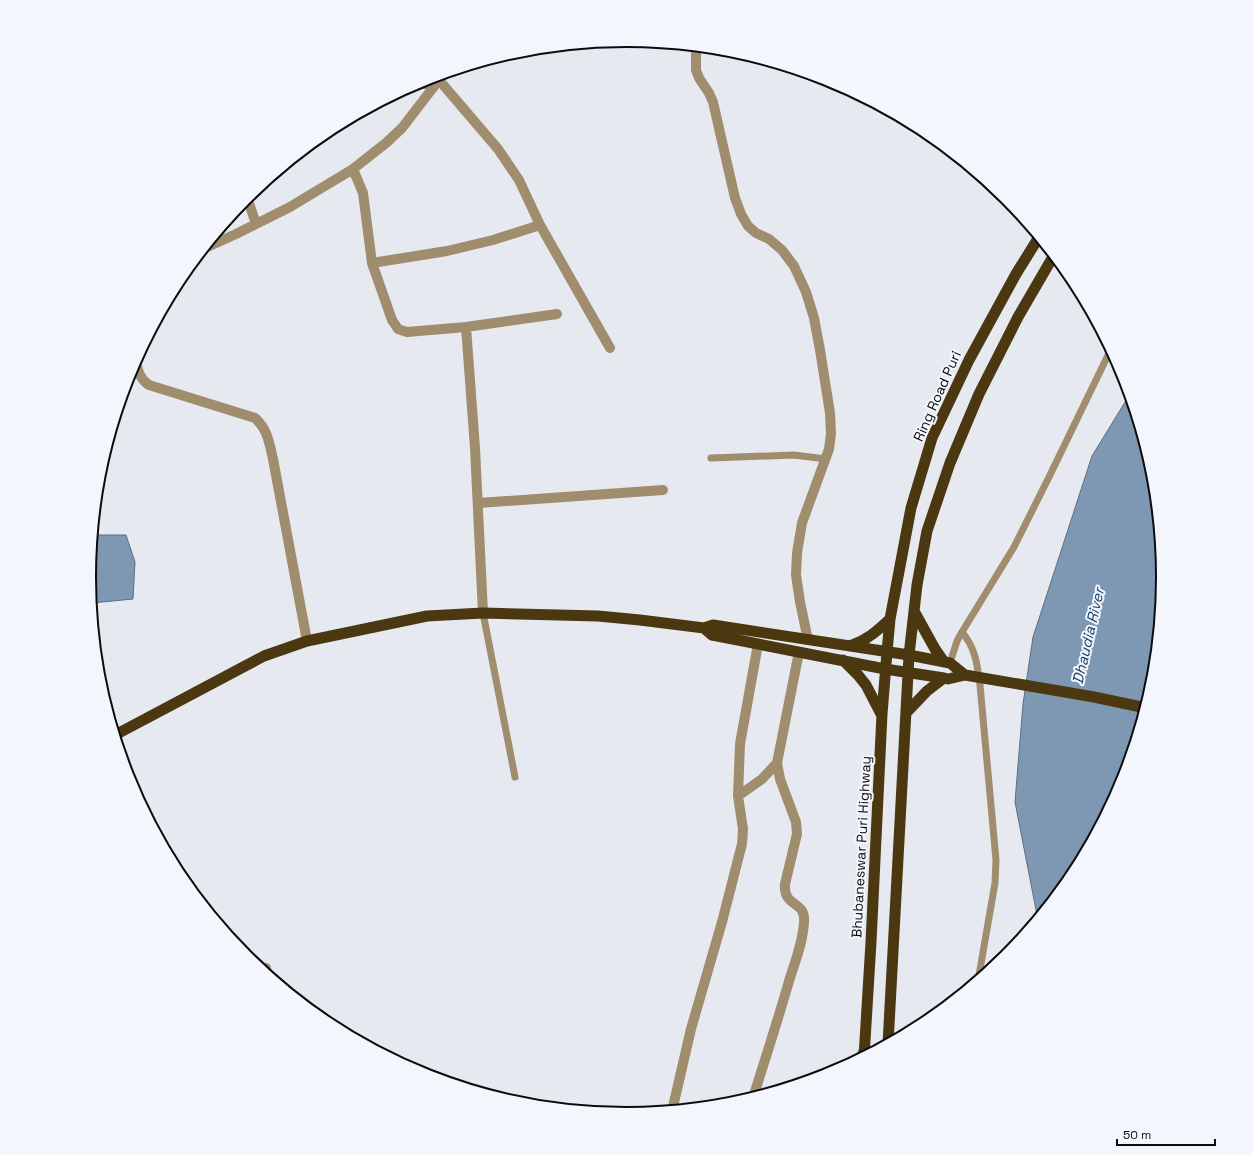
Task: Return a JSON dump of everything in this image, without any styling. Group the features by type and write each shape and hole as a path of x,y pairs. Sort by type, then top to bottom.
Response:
{"highway":[{"name":"Ring Road Puri","path":"887,652 890,620 911,508 932,438 969,360 1016,274 1036,242"},
{"path":"888,1039 909,655 917,585 927,531 950,463 986,380 1018,317 1051,260"},
{"path":"914,610 934,649 947,662 967,676"},
{"path":"119,733 264,656 306,641 427,616 483,613 598,616 704,628 713,625 947,662"},
{"path":"848,647 871,636 890,620"},
{"path":"704,628 712,635 885,669 948,679 967,676 1094,697 1141,707"},
{"name":"Bhubaneswar Puri Highway","path":"864,1051 882,714 887,652"},
{"path":"843,660 866,685 882,714"},
{"path":"906,713 927,691 944,678"}],"street":[{"path":"696,52 696,70 713,102 735,198 741,214 748,226 782,250 794,266 806,292 814,318 819,343 830,413 831,434 830,449 802,523 797,553 796,575 808,640"},
{"path":"438,81 498,149 519,180 540,225 610,348"},
{"path":"216,243 290,207 353,168 402,128 437,82"},
{"path":"353,168 363,193 372,263 392,320 398,329 407,332 466,327 557,314"},
{"path":"249,204 256,224"},
{"path":"372,263 447,251 493,240 540,225"},
{"path":"466,327 476,448 483,613"},
{"path":"138,370 142,380 149,385 255,418 262,424 267,434 273,459 306,641"},
{"path":"478,503 663,490"},
{"path":"673,1106 691,1029 722,922 742,844 744,829 738,796 740,744 758,644"},
{"path":"755,1092 799,948 804,921 804,913 801,908 789,899 784,892 797,834 796,822 780,779 777,763 799,652"},
{"path":"738,796 762,779 777,763"}],"lane":[{"path":"947,662 962,632 1014,547 1108,355"},
{"path":"711,458 794,455 826,459"},
{"path":"483,613 515,777"},
{"path":"962,632 973,647 976,657 996,860 995,882 979,973"},
{"name":"Bhubaneswar Puri Highway","path":"861,1053 865,1044"}],"water":[{"name":"Dhaudia River","path":"1126,400 1139,440 1147,474 1156,543 1156,612 1152,647 1147,681 1139,715 1117,781 1086,843 1068,872 1037,913 1015,802 1023,704 1033,637 1092,456"},
{"path":"98,535 126,535 135,562 133,599 97,603"}]}
